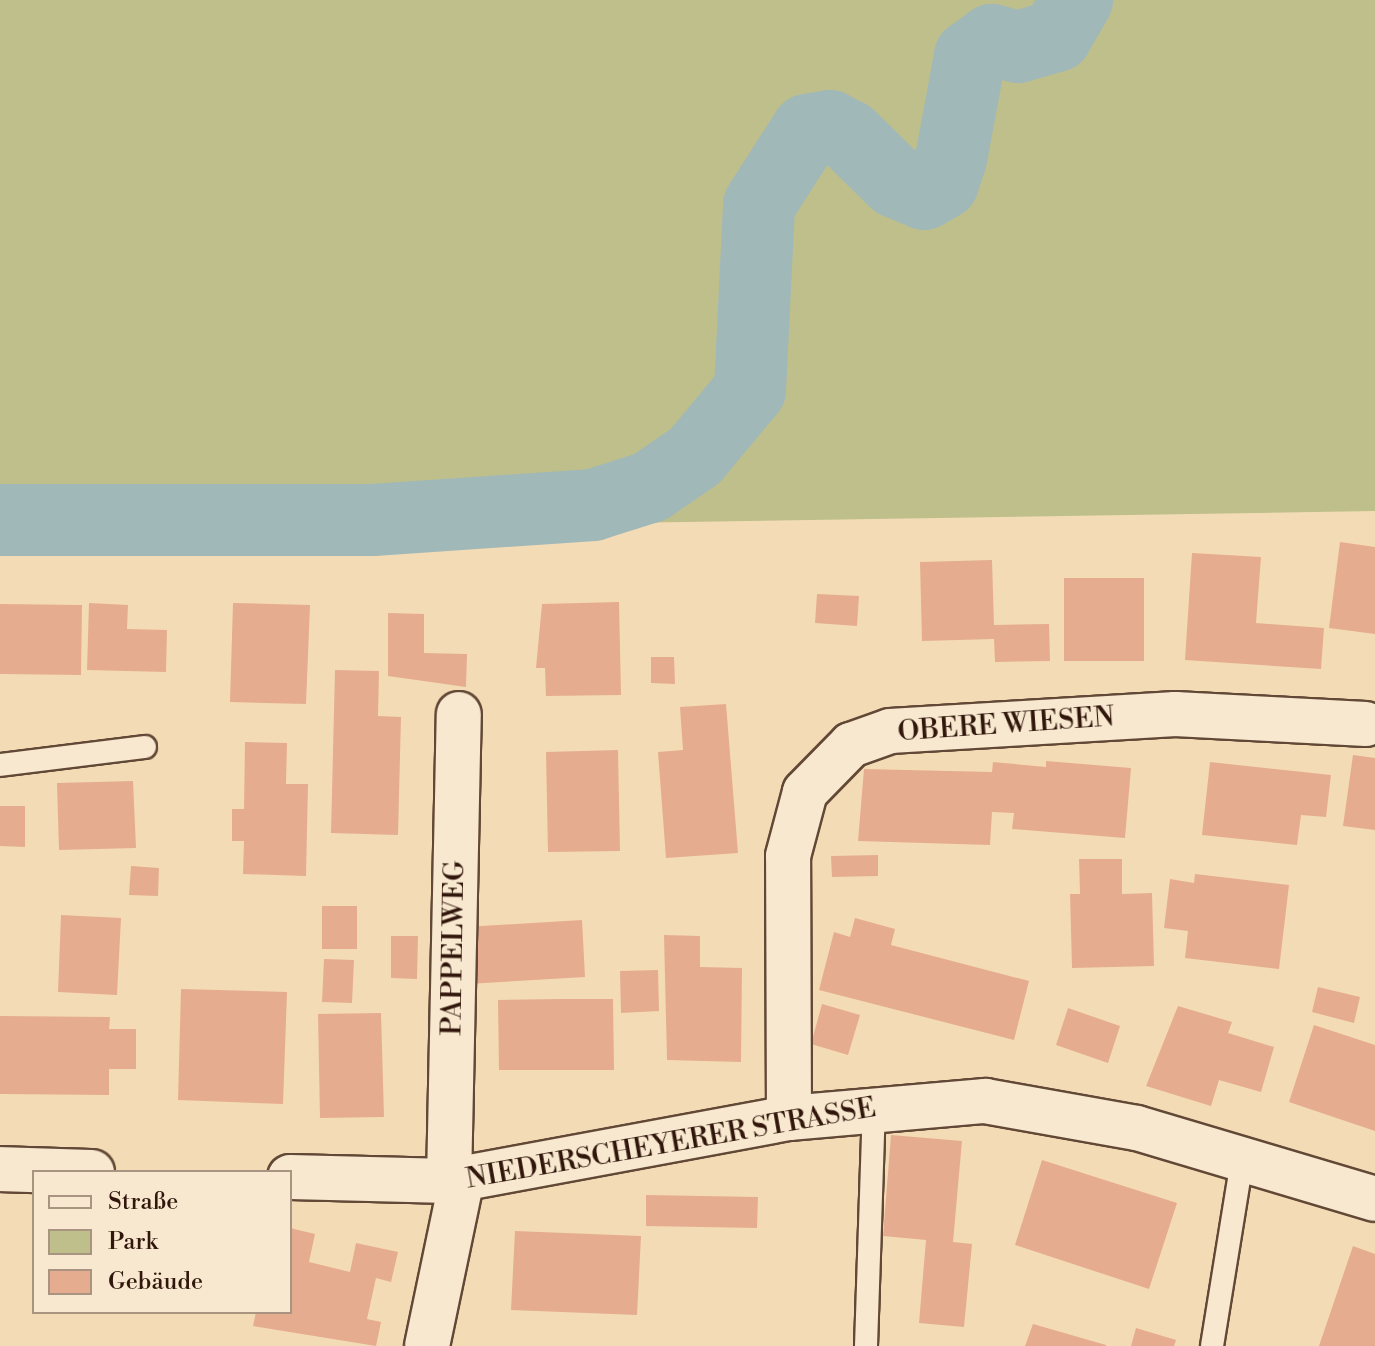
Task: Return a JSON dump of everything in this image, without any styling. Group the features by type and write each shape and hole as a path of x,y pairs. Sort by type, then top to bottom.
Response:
{"street":[{"name":"PAPPELWEG","path":"427,1346 456,1180 459,714"},
{"name":"OBERE WIESEN","path":"789,1118 788,856 805,792 851,745 890,731 1175,714 1372,714"},
{"name":"NIEDERSCHEYERER STRASSE","path":"292,1177 456,1180 789,1118 874,1108 985,1101 1049,1108 1375,1199"},
{"path":"0,1169 32,1170"}],"lane":[{"path":"0,765 145,747"},
{"path":"866,1346 874,1108"},
{"path":"1212,1346 1242,1160"}],"green space":[{"path":"0,0 1375,0 1375,511 0,533"}],"building":[{"path":"1340,542 1375,547 1375,634 1329,628"},
{"path":"1192,553 1261,557 1256,623 1324,628 1321,669 1185,660"},
{"path":"992,560 994,625 1049,624 1050,661 995,662 994,639 922,641 920,562"},
{"path":"1064,578 1144,578 1144,661 1064,661"},
{"path":"817,594 859,596 857,626 815,623"},
{"path":"619,602 621,695 546,696 545,668 536,668 542,604"},
{"path":"89,603 128,605 127,629 167,630 166,672 87,670"},
{"path":"233,603 310,605 306,704 230,702"},
{"path":"0,604 82,605 81,675 0,674"},
{"path":"388,613 424,614 424,653 467,654 466,687 388,676"},
{"path":"651,657 674,657 675,684 651,683"},
{"path":"335,670 379,671 378,716 401,717 398,835 331,833"},
{"path":"726,704 738,853 666,858 658,752 683,750 680,707"},
{"path":"245,742 287,743 286,784 308,784 306,876 243,874 244,841 232,841 232,809 244,809"},
{"path":"618,750 620,851 548,852 546,752"},
{"path":"1353,755 1375,758 1375,830 1343,826"},
{"path":"1046,761 1131,768 1125,838 1012,829 1014,813 992,812 990,845 858,841 864,769 992,772 993,762 1046,767"},
{"path":"1210,762 1331,775 1326,817 1301,815 1297,845 1202,835"},
{"path":"133,781 136,848 59,850 57,783"},
{"path":"0,806 25,806 25,847 0,846"},
{"path":"878,855 878,876 832,877 831,856"},
{"path":"1079,859 1122,859 1122,894 1152,893 1154,966 1072,968 1070,894 1080,894"},
{"path":"131,866 159,868 158,896 129,895"},
{"path":"1195,874 1289,885 1279,969 1185,958 1188,931 1164,928 1170,879 1194,883"},
{"path":"322,906 357,906 357,949 322,949"},
{"path":"61,915 121,918 117,995 58,992"},
{"path":"855,918 895,929 891,945 1029,981 1014,1040 819,990 834,932 850,937"},
{"path":"582,920 585,977 468,984 465,927"},
{"path":"664,935 700,936 700,967 742,968 741,1062 667,1060"},
{"path":"391,936 418,936 417,979 391,978"},
{"path":"324,959 354,960 352,1003 322,1002"},
{"path":"658,970 659,1011 621,1013 620,971"},
{"path":"1318,987 1360,997 1354,1023 1312,1012"},
{"path":"181,989 287,992 283,1104 178,1100"},
{"path":"613,999 614,1070 499,1070 498,1000"},
{"path":"822,1004 860,1015 848,1055 811,1044"},
{"path":"1178,1006 1232,1022 1228,1033 1274,1047 1261,1092 1219,1080 1211,1106 1146,1086"},
{"path":"1068,1008 1120,1026 1108,1063 1056,1045"},
{"path":"381,1013 384,1117 320,1118 318,1014"},
{"path":"0,1016 110,1017 109,1029 136,1029 136,1069 109,1069 109,1095 0,1094"},
{"path":"1314,1025 1375,1045 1375,1131 1289,1102"},
{"path":"891,1135 962,1141 953,1242 972,1244 964,1327 919,1323 926,1240 883,1236"},
{"path":"1042,1160 1177,1203 1149,1289 1015,1245"},
{"path":"646,1195 758,1197 757,1228 646,1226"},
{"path":"292,1228 315,1234 309,1262 350,1272 356,1243 398,1252 391,1282 376,1278 367,1319 381,1322 376,1346 253,1326 256,1314 292,1314"},
{"path":"515,1231 641,1236 637,1315 511,1310"},
{"path":"1353,1246 1375,1254 1375,1346 1319,1346"},
{"path":"1033,1324 1106,1345 1106,1346 1025,1346"},
{"path":"1136,1328 1176,1340 1174,1346 1131,1346"}],"waterway":[{"path":"0,520 373,520 593,505 650,487 695,456 750,390 759,205 807,130 830,126 849,136 896,182 924,194 943,183 951,159 970,56 992,40 1018,47 1056,36 1077,0"}]}
